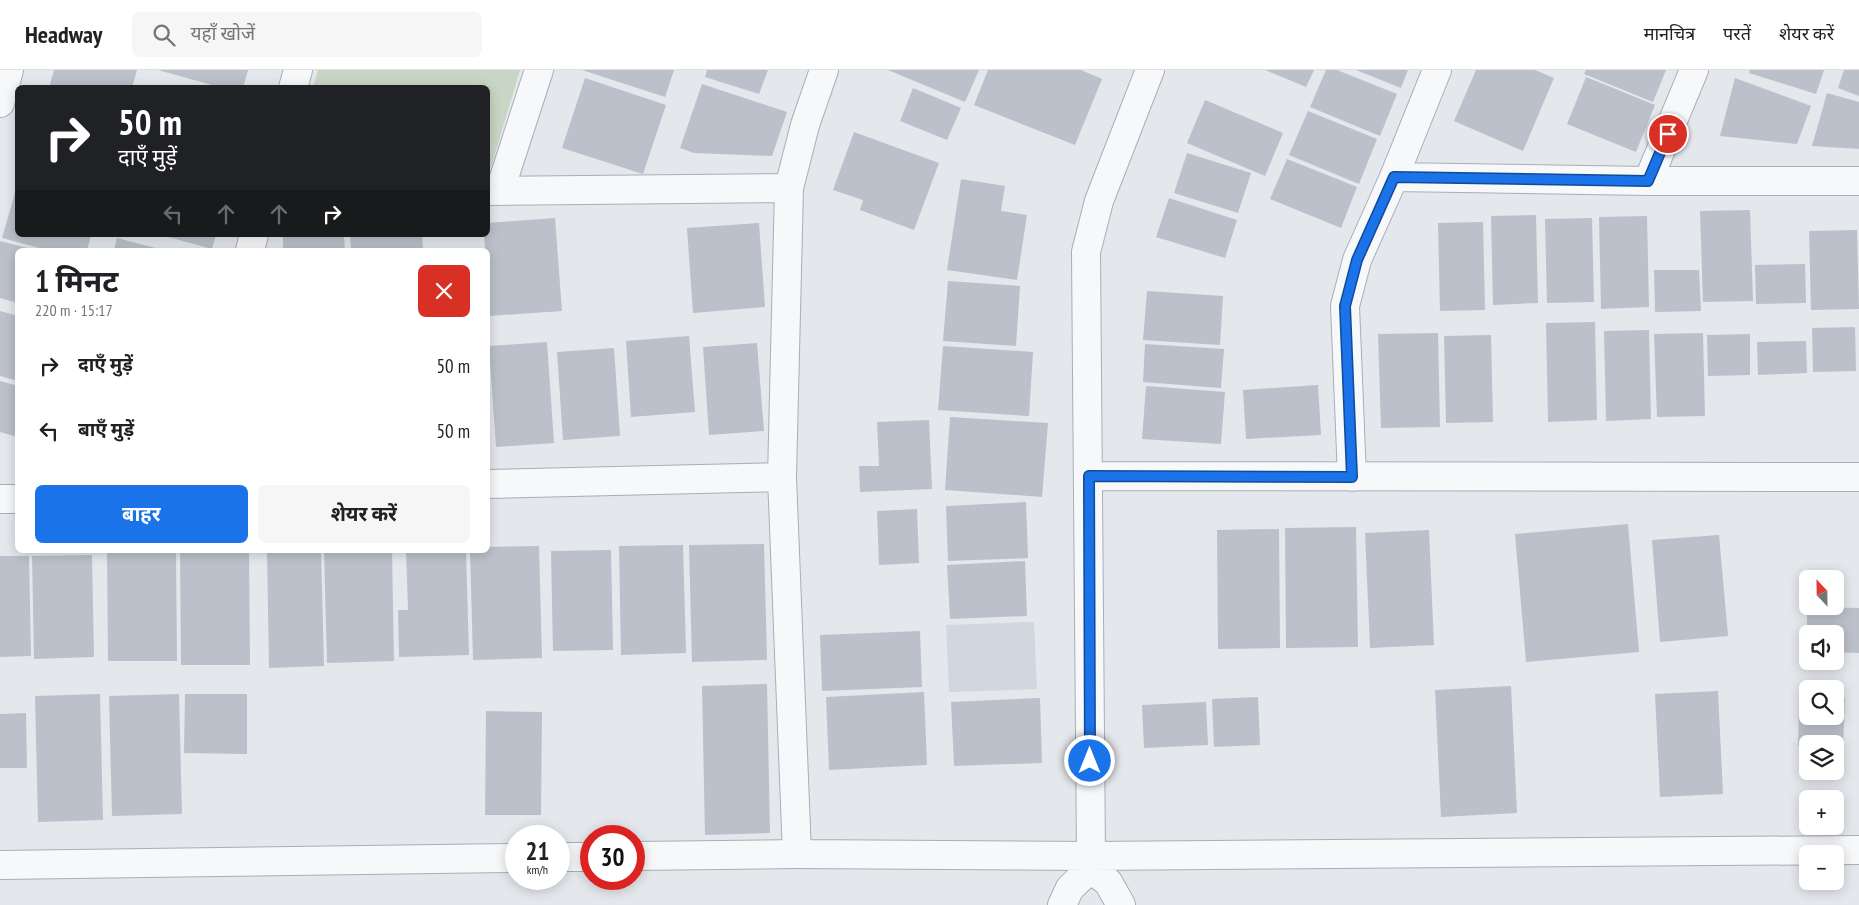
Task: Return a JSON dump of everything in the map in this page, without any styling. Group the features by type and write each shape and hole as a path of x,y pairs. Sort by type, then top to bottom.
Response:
{"street":[{"path":"0,103 9,70"},
{"path":"294,85 298,70"},
{"path":"539,70 494,190 789,188"},
{"path":"797,854 782,477 789,188 805,125 824,70"},
{"path":"1062,905 1070,888 1090,863 1089,476 1086,252 1099,201 1150,70"},
{"path":"1352,477 1345,306 1357,260 1394,177 1437,70"},
{"path":"1648,181 1694,70"},
{"path":"1394,177 1648,181 1859,181"},
{"path":"1089,476 1859,477"},
{"path":"490,484 782,477"},
{"path":"0,499 15,499"},
{"path":"645,856 797,854 1090,863 1859,850"},
{"path":"0,865 505,858"},
{"path":"1090,863 1108,882 1121,905"}],"shaded area":[{"path":"1034,622 1037,689 949,692 946,625"}],"green space":[{"path":"318,70 520,70 491,167 490,85 314,85"}],"building":[{"path":"54,70 137,70 133,85 50,85"},
{"path":"158,70 248,70 244,85 212,85"},
{"path":"582,70 674,70 665,97"},
{"path":"707,70 768,70 759,94 705,77"},
{"path":"888,70 979,70 965,102"},
{"path":"988,70 1081,70 1102,79 1075,145 974,105"},
{"path":"1265,70 1314,70 1306,87"},
{"path":"1326,70 1337,70 1397,94 1380,136 1310,107"},
{"path":"1356,70 1408,70 1401,88"},
{"path":"1476,70 1535,70 1554,78 1523,151 1454,121"},
{"path":"1586,70 1666,70 1653,102 1584,74"},
{"path":"1750,70 1824,70 1816,94 1749,73"},
{"path":"1844,70 1859,70 1859,96 1838,88"},
{"path":"1586,77 1655,105 1636,152 1567,124"},
{"path":"585,78 666,105 643,174 562,148"},
{"path":"1735,78 1811,106 1797,144 1720,136"},
{"path":"702,84 787,112 772,156 694,153 680,148"},
{"path":"913,88 961,108 947,140 900,121"},
{"path":"1827,93 1859,102 1859,149 1812,146"},
{"path":"1205,100 1283,133 1265,176 1187,143"},
{"path":"1308,111 1377,139 1359,184 1289,155"},
{"path":"854,132 939,163 914,230 860,210 863,200 833,190"},
{"path":"1187,153 1251,173 1238,213 1174,193"},
{"path":"1287,159 1357,187 1341,228 1270,199"},
{"path":"961,179 1005,186 1001,211 1027,215 1017,280 947,270"},
{"path":"15,193 15,237 90,237 88,248 40,248 2,238"},
{"path":"1169,198 1237,220 1225,258 1156,237"},
{"path":"1750,210 1753,301 1703,302 1700,211"},
{"path":"1536,215 1538,303 1493,305 1491,216"},
{"path":"1647,216 1649,307 1601,309 1599,217"},
{"path":"555,218 562,311 490,316 490,248 485,248 484,237 490,237 490,223"},
{"path":"1592,218 1594,302 1547,303 1545,219"},
{"path":"1483,222 1485,310 1440,311 1438,223"},
{"path":"759,223 765,307 693,313 687,228"},
{"path":"1857,230 1859,309 1811,310 1809,231"},
{"path":"168,237 215,237 212,248"},
{"path":"283,237 344,237 345,248 283,248"},
{"path":"350,237 422,237 423,248 351,248"},
{"path":"117,238 155,248 114,248"},
{"path":"0,241 27,248 15,248 15,302 0,298"},
{"path":"1805,264 1806,303 1756,304 1755,265"},
{"path":"1654,270 1699,270 1701,311 1655,312"},
{"path":"948,281 1020,286 1016,346 943,341"},
{"path":"1147,291 1223,296 1220,345 1143,340"},
{"path":"0,311 15,315 15,380 0,376"},
{"path":"1595,322 1597,420 1548,422 1546,323"},
{"path":"1855,327 1856,371 1813,372 1812,328"},
{"path":"1649,330 1651,419 1606,421 1604,331"},
{"path":"1438,333 1440,427 1381,428 1378,334"},
{"path":"1703,333 1705,416 1657,417 1654,334"},
{"path":"1750,334 1750,375 1708,376 1707,335"},
{"path":"1491,335 1493,422 1446,423 1444,336"},
{"path":"689,336 695,412 631,417 626,341"},
{"path":"1806,341 1807,373 1758,375 1757,342"},
{"path":"547,342 554,443 496,447 490,346"},
{"path":"757,343 764,431 709,435 703,347"},
{"path":"1145,344 1224,349 1221,388 1143,382"},
{"path":"943,346 1033,352 1029,416 938,410"},
{"path":"614,348 620,436 563,440 557,352"},
{"path":"0,381 15,385 15,436 0,432"},
{"path":"1318,385 1321,435 1246,439 1243,390"},
{"path":"1146,386 1225,392 1221,444 1142,439"},
{"path":"950,417 1048,423 1042,497 945,490"},
{"path":"929,420 932,489 860,492 859,466 879,466 877,422"},
{"path":"1026,502 1028,558 948,561 946,506"},
{"path":"917,509 919,563 879,565 877,511"},
{"path":"1628,524 1639,652 1526,662 1515,534"},
{"path":"1356,527 1358,647 1286,648 1285,528"},
{"path":"1279,529 1280,648 1218,649 1217,530"},
{"path":"1429,530 1434,645 1370,648 1365,533"},
{"path":"1719,535 1728,636 1660,642 1652,540"},
{"path":"764,544 767,660 692,662 689,545"},
{"path":"683,545 686,653 621,655 619,546"},
{"path":"539,546 542,658 473,660 470,553 490,553 490,547"},
{"path":"611,550 613,650 553,651 551,551"},
{"path":"107,553 176,553 177,661 108,661"},
{"path":"180,553 249,553 250,665 181,665"},
{"path":"267,553 321,553 324,666 269,668"},
{"path":"324,553 392,553 394,661 327,663"},
{"path":"406,553 466,553 469,655 399,657 398,610 408,610"},
{"path":"92,555 94,657 34,659 32,556"},
{"path":"0,556 29,556 31,656 0,657"},
{"path":"1025,561 1027,616 950,619 947,565"},
{"path":"1844,608 1859,608 1859,653 1844,652 1844,625 1807,625 1807,615 1844,615"},
{"path":"920,631 922,687 822,691 820,635"},
{"path":"767,684 770,833 705,835 702,686"},
{"path":"1511,686 1517,813 1441,817 1435,690"},
{"path":"1718,691 1723,794 1660,797 1655,694"},
{"path":"924,692 927,765 829,770 826,697"},
{"path":"100,694 103,820 38,822 35,696"},
{"path":"179,694 182,814 112,816 109,696"},
{"path":"185,694 247,694 247,754 184,753"},
{"path":"1258,697 1260,745 1214,747 1212,699"},
{"path":"1799,697 1799,725 1844,725 1843,735 1799,735 1798,746"},
{"path":"1040,698 1042,763 954,766 951,702"},
{"path":"1206,702 1208,745 1144,748 1142,705"},
{"path":"486,711 542,712 541,815 485,815"},
{"path":"26,713 27,768 0,768 0,714"}],"route":[{"path":"1090,761 1089,476 1352,477 1345,306 1357,260 1394,177 1648,181 1668,134"}]}
